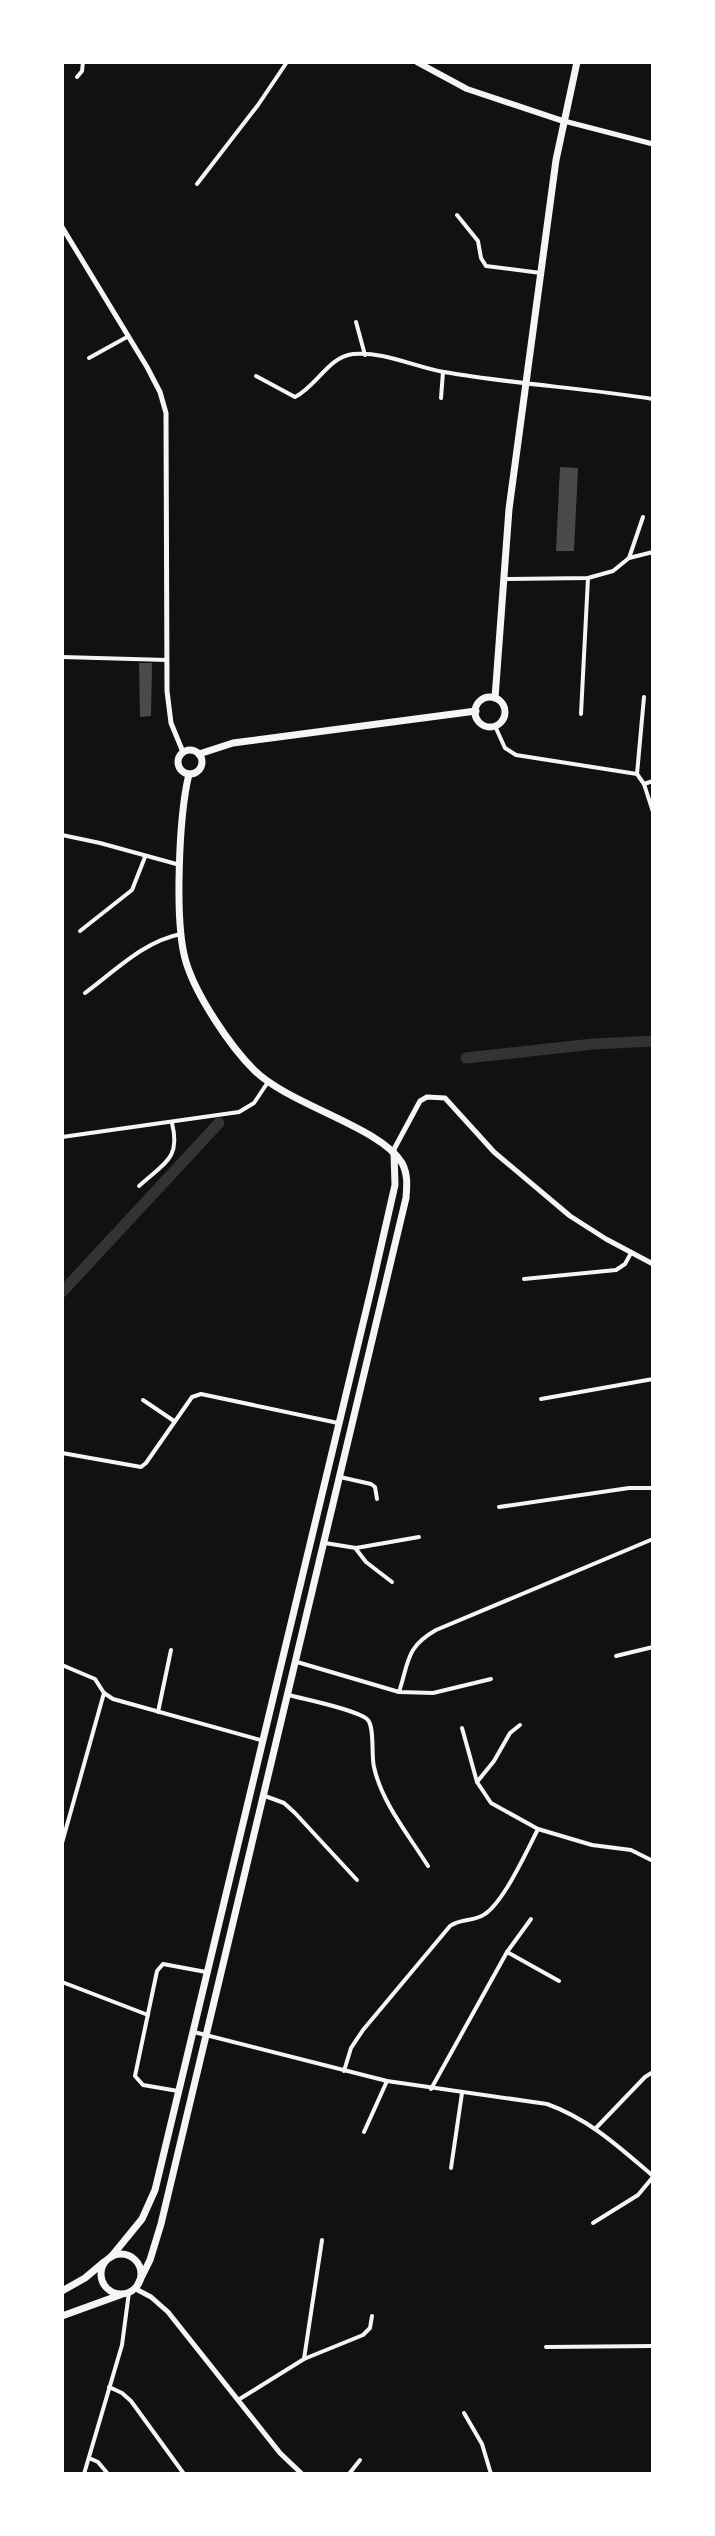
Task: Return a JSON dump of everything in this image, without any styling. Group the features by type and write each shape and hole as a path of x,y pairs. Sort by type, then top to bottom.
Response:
{"main road":[{"path":"417,62 467,89 563,121"},
{"path":"495,698 509,509 563,121 577,62"},
{"path":"199,754 233,743 476,711 484,699 495,698 503,704 505,714 495,726 484,725 479,722 476,711"},
{"path":"195,750 202,759 200,770 189,774 179,768 179,756 195,750"},
{"path":"62,2316 134,2288 150,2260 208,2036 406,1198 405,1170 393,1151 382,1142 268,1082 243,1057 209,1007 186,964 181,934 181,866 183,810 189,774"},
{"path":"62,2291 85,2278 108,2259 134,2231 149,2208 180,2092 395,1185 393,1151"},
{"path":"122,2254 136,2262 140,2273 134,2288 116,2293 105,2286 101,2273 108,2259 122,2254"}],"street":[{"path":"77,77 82,71 83,62"},
{"path":"197,184 287,62"},
{"path":"563,121 653,144"},
{"path":"457,215 478,241 486,266 541,273"},
{"path":"62,227 160,392 166,413 167,660 171,723 183,752"},
{"path":"356,322 365,355"},
{"path":"89,358 127,337"},
{"path":"256,376 295,397 306,391 335,360 352,354 443,372 653,399"},
{"path":"441,398 443,372"},
{"path":"629,558 643,517"},
{"path":"504,579 588,578 613,571 629,558 653,552"},
{"path":"581,714 588,578"},
{"path":"62,657 167,660"},
{"path":"644,697 637,774 644,784 653,812"},
{"path":"495,726 505,748 516,755 637,774"},
{"path":"644,784 653,781"},
{"path":"62,835 181,866"},
{"path":"80,931 132,890 146,856"},
{"path":"85,993 146,947 181,934"},
{"path":"62,1137 239,1112 254,1103 268,1082"},
{"path":"393,1151 420,1101 427,1097 445,1098 494,1152 570,1216 653,1264"},
{"path":"139,1186 173,1154 176,1139 172,1123"},
{"path":"524,1279 616,1270 625,1264 631,1253"},
{"path":"541,1399 653,1379"},
{"path":"62,1453 141,1467 192,1397 201,1394 338,1423"},
{"path":"143,1400 175,1421"},
{"path":"340,1477 371,1484 375,1487 377,1499"},
{"path":"499,1507 629,1488 653,1488"},
{"path":"325,1543 356,1548 419,1537"},
{"path":"399,1692 412,1647 419,1639 653,1539"},
{"path":"356,1548 366,1562 392,1582"},
{"path":"616,1656 653,1647"},
{"path":"158,1712 171,1650"},
{"path":"297,1662 399,1692 433,1693 491,1679"},
{"path":"62,1665 95,1679 104,1693 113,1699 264,1741"},
{"path":"62,1843 104,1693"},
{"path":"289,1695 355,1714 366,1718 372,1725 373,1763 380,1790 428,1866"},
{"path":"477,1782 510,1733 520,1725"},
{"path":"462,1728 477,1782 491,1803 538,1829 592,1845 631,1850 653,1861"},
{"path":"265,1796 284,1803 295,1813 357,1880"},
{"path":"344,2071 351,2048 363,2030 450,1926 459,1920 476,1919 488,1913 515,1874 538,1829"},
{"path":"431,2089 507,1952 531,1919"},
{"path":"507,1952 559,1981"},
{"path":"180,2092 143,2085 135,2076 157,1971 163,1964 208,1972"},
{"path":"62,1982 148,2015"},
{"path":"194,2032 387,2081 547,2104 570,2112 596,2128 653,2176 638,2195 593,2223"},
{"path":"596,2128 653,2072"},
{"path":"364,2132 387,2081"},
{"path":"451,2168 462,2093"},
{"path":"304,2359 322,2240"},
{"path":"84,2474 122,2345 134,2288 151,2297 168,2312 280,2453 302,2474"},
{"path":"238,2400 304,2359 363,2335 370,2328 372,2316"},
{"path":"546,2347 653,2346"},
{"path":"109,2387 131,2401 184,2474"},
{"path":"464,2413 482,2444 491,2474"},
{"path":"89,2458 98,2462 108,2474"},
{"path":"349,2474 360,2460"}],"building":[{"path":"560,467 578,468 574,551 556,551"},
{"path":"139,663 152,663 151,716 140,717"}],"waterway":[{"path":"594,1044 653,1041"},
{"path":"466,1058 593,1044"},
{"path":"62,1292 219,1123"}]}
